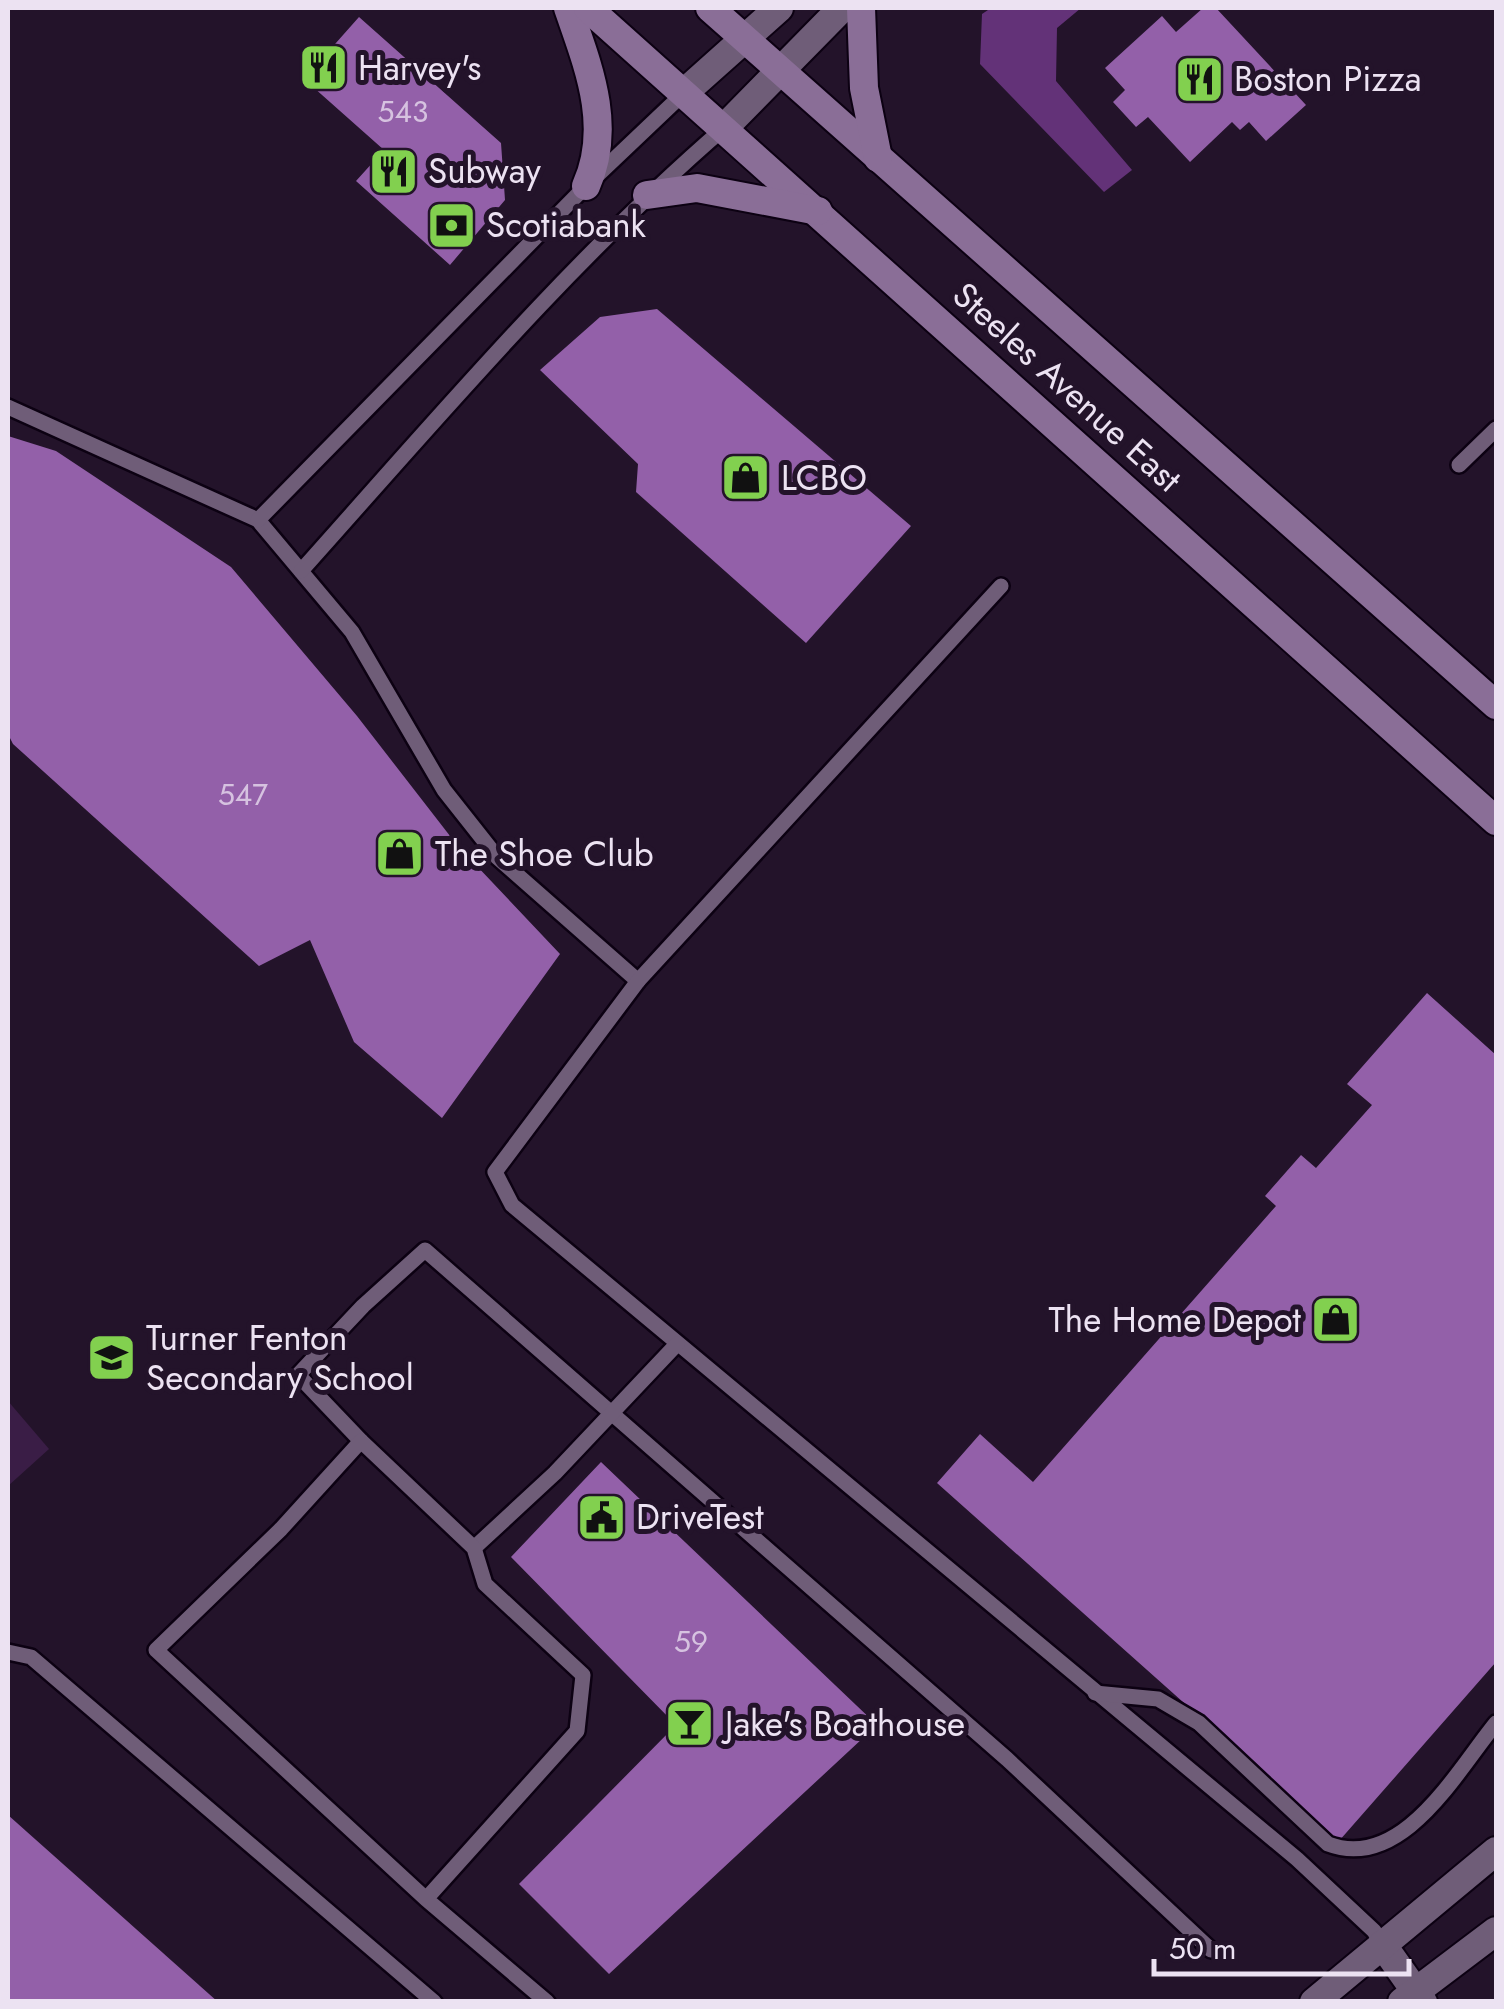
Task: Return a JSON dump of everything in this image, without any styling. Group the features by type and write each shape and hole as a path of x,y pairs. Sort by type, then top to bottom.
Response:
{"main road":[{"path":"568,8 596,90 597,160 586,186"},
{"name":"Steeles Avenue East","path":"588,8 686,91 1496,821"},
{"name":"Steeles Avenue East","path":"710,8 1496,705"},
{"path":"861,8 864,88 878,158"},
{"path":"647,194 697,188 818,210"}],"street":[{"path":"686,91 779,8"},
{"path":"724,128 842,8"},
{"path":"1314,2002 1496,1852"},
{"path":"1382,1944 1413,1998 1496,1931"}],"lane":[{"path":"258,520 586,186 686,91"},
{"path":"301,572 530,314 647,194 724,128"},
{"path":"8,407 258,520 352,632 444,790 497,857 638,981"},
{"path":"1460,465 1496,429"},
{"path":"1001,586 638,981 495,1172 512,1205 1297,1859 1374,1931 1382,1944"},
{"path":"426,1899 577,1731 584,1675 485,1584 474,1548 298,1375 425,1250 1007,1758 1211,1950"},
{"path":"474,1548 555,1473 676,1344"},
{"path":"361,1441 280,1529 156,1650 426,1899 547,2002"},
{"path":"8,1652 31,1657 434,2002"},
{"path":"1095,1693 1158,1699 1199,1723 1328,1844 1350,1852 1384,1846 1413,1823 1496,1722"}],"shaded area":[{"path":"991,8 1081,8 1057,28 1056,81 1132,170 1104,192 980,64 982,14"},
{"path":"8,1401 49,1449 8,1486"}],"building":[{"name":"Boston Pizza","path":"1203,8 1216,8 1306,105 1266,141 1249,122 1240,130 1232,122 1190,162 1148,117 1136,127 1113,102 1125,90 1105,68 1162,16 1176,32"},
{"path":"359,17 501,143 505,200 450,265 356,181 384,150 304,79"},
{"name":"LCBO","path":"657,309 911,526 806,643 636,492 638,464 540,370 600,317"},
{"path":"8,436 56,451 231,567 357,716 457,845 560,954 442,1118 354,1042 310,940 259,966 13,744 8,734"},
{"name":"The Home Depot","path":"1427,993 1496,1055 1496,1662 1339,1841 937,1483 980,1434 1033,1482 1276,1206 1265,1196 1301,1155 1316,1168 1372,1105 1347,1084"},
{"path":"601,1462 877,1725 609,1974 519,1884 676,1725 511,1557"},
{"path":"8,1815 218,2002 8,2002"}],"place":[{"name":"Harvey's","path":"323,68"},
{"name":"Boston Pizza","path":"1199,79"},
{"name":"Subway","path":"393,171"},
{"name":"Scotiabank","path":"451,225"},
{"name":"LCBO","path":"746,478"},
{"name":"The Shoe Club","path":"400,854"},
{"name":"The Home Depot","path":"1336,1320"},
{"name":"Turner Fenton Secondary School","path":"111,1358"},
{"name":"DriveTest","path":"601,1517"},
{"name":"Jake's Boathouse","path":"690,1724"}]}
